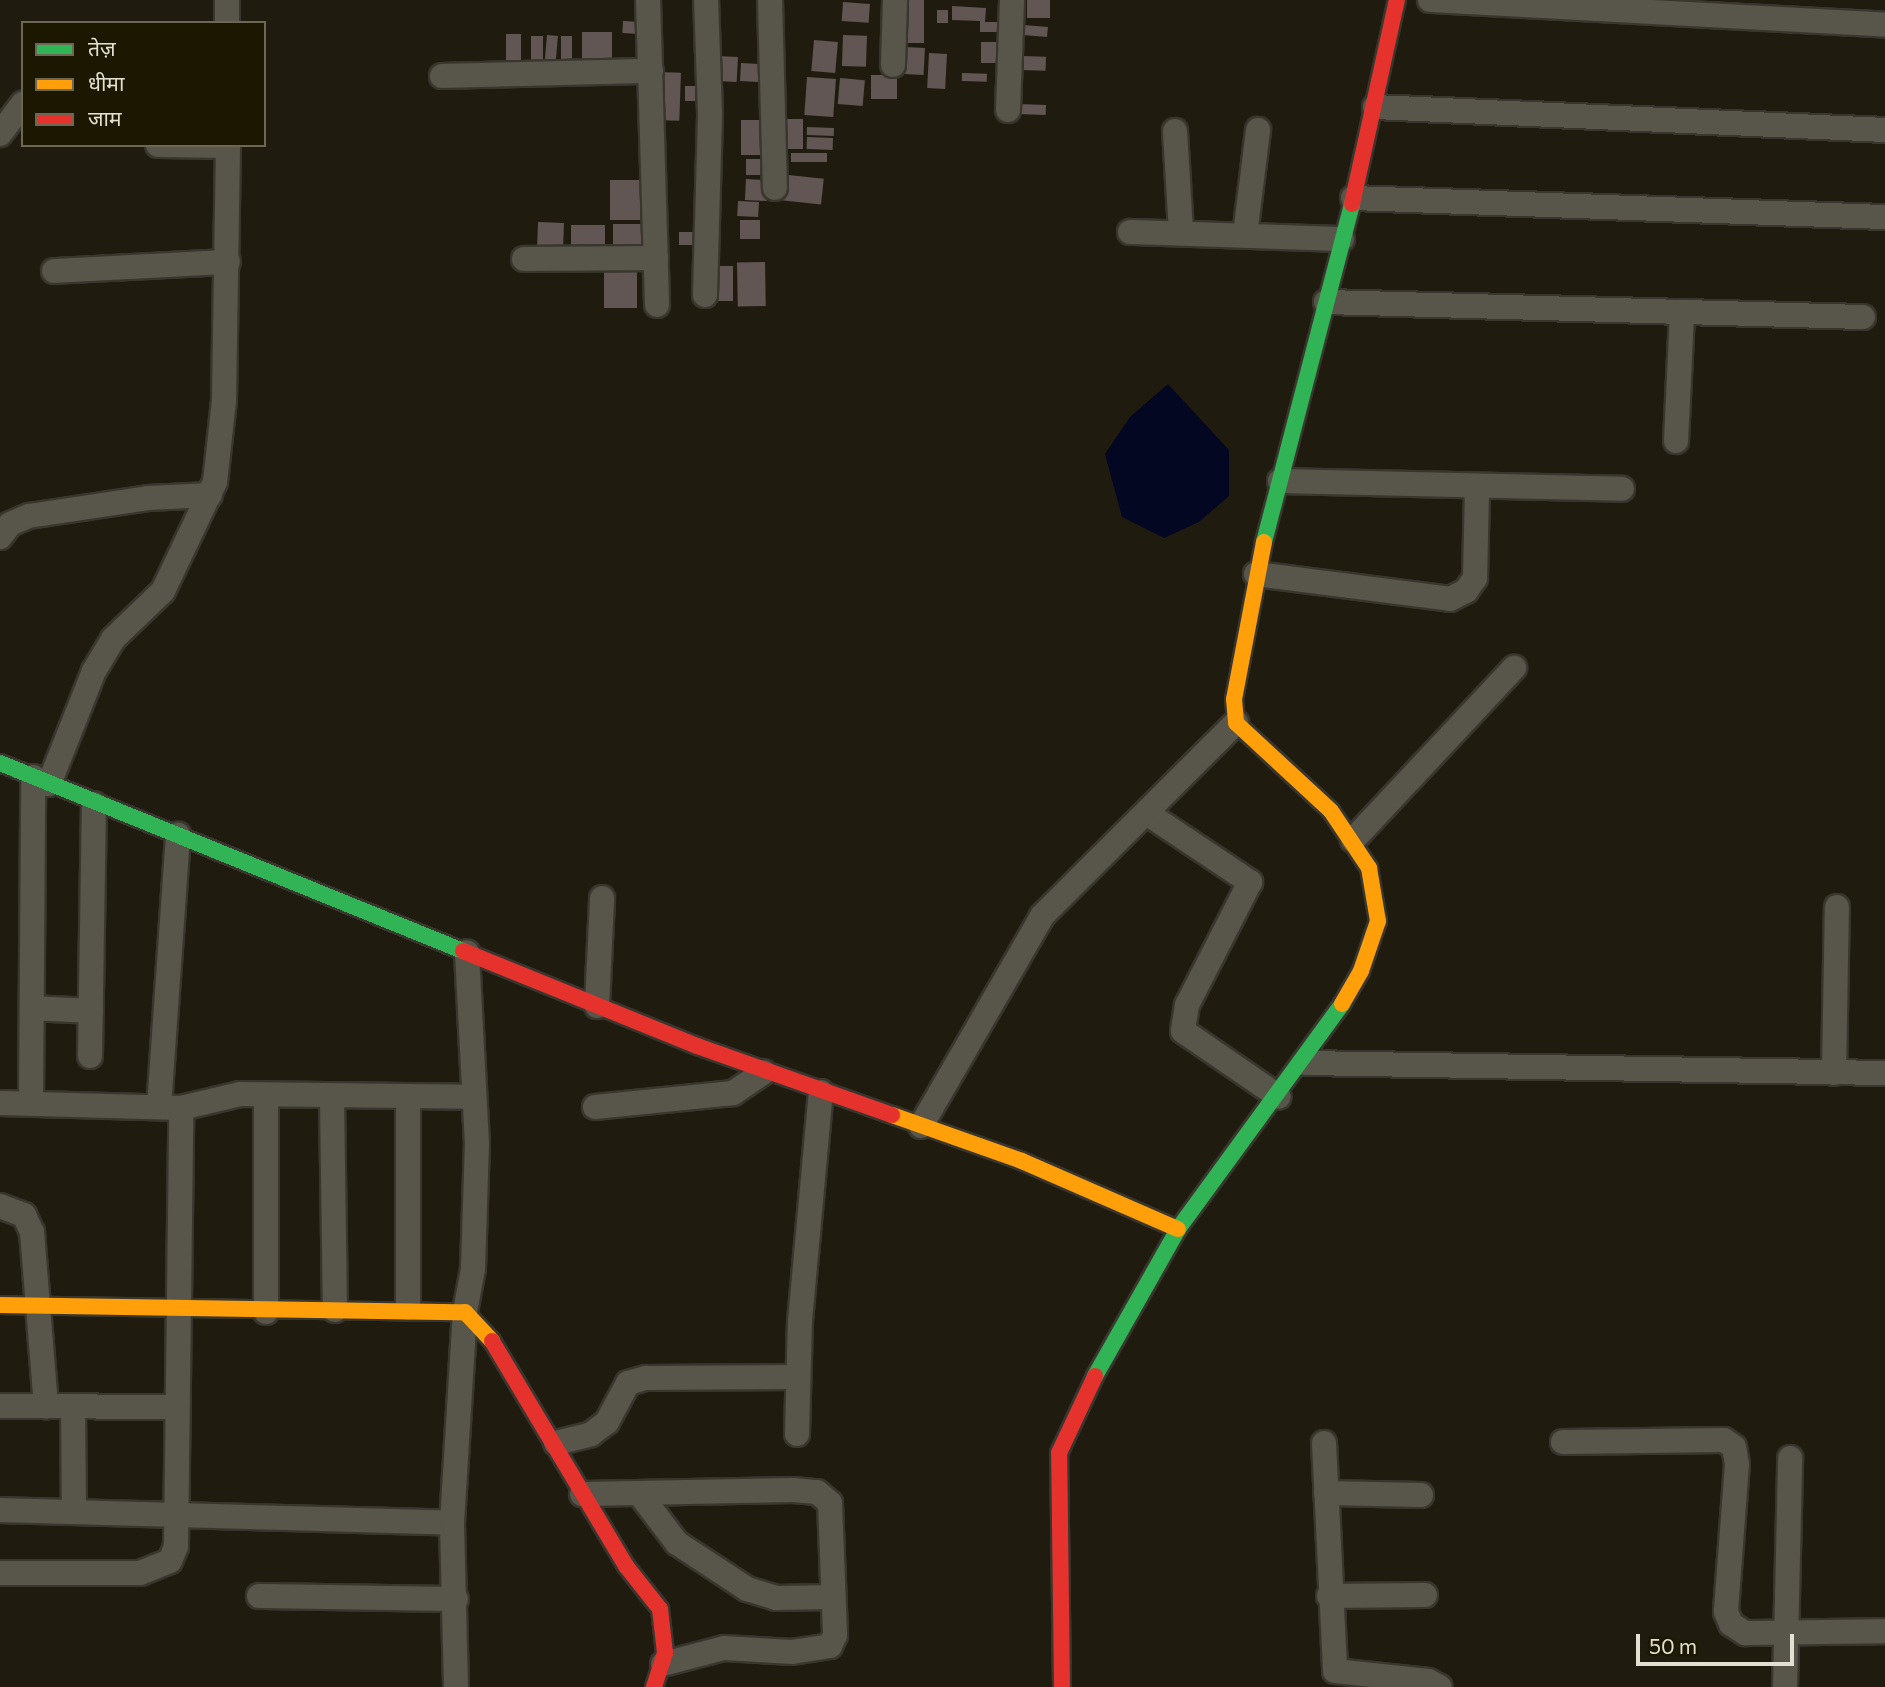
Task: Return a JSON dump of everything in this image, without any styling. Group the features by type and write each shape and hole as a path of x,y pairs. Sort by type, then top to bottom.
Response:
{"street":[{"path":"227,0 227,21"},
{"path":"648,0 657,305"},
{"path":"705,295 706,0"},
{"path":"770,0 775,188"},
{"path":"893,65 895,0"},
{"path":"1009,110 1012,0"},
{"path":"1062,1687 1059,1454 1072,1416 1178,1229 1305,1063 1361,971 1378,921 1369,868 1353,840 1331,811 1236,723 1234,699 1256,574 1353,198 1398,0"},
{"path":"1430,0 1885,25"},
{"path":"442,76 651,71"},
{"path":"0,134 21,107"},
{"path":"1375,107 1885,130"},
{"path":"1245,235 1258,130"},
{"path":"1175,131 1181,233"},
{"path":"31,1103 41,781 94,671 113,639 163,591 210,495 224,400 228,147"},
{"path":"1353,198 1885,217"},
{"path":"1130,232 1342,239"},
{"path":"524,259 656,258"},
{"path":"54,271 228,262"},
{"path":"1326,302 1863,317"},
{"path":"1676,441 1682,312"},
{"path":"1280,481 1477,489 1622,489"},
{"path":"1256,574 1450,599 1466,591 1475,578 1477,489"},
{"path":"0,537 10,524 29,516 148,498 210,495"},
{"path":"1353,840 1514,668"},
{"path":"922,1126 1042,916 1148,814 1236,723"},
{"path":"0,763 94,804 178,835 597,1006 764,1072 1022,1161 1178,1229"},
{"path":"90,1056 94,804"},
{"path":"1148,814 1250,882 1187,1005 1183,1031 1279,1097"},
{"path":"0,1573 157,1569 170,1561 176,1546 175,1307 170,1108 178,835"},
{"path":"597,1006 602,898"},
{"path":"1834,1073 1837,907"},
{"path":"456,1687 457,1599 453,1523 465,1312 473,1269 477,1144 471,1097 467,952"},
{"path":"32,1008 91,1011"},
{"path":"1305,1063 1885,1073"},
{"path":"595,1107 733,1093 764,1072"},
{"path":"797,1434 797,1377 821,1092"},
{"path":"266,1095 266,1312"},
{"path":"0,1103 170,1108 217,1096 471,1097"},
{"path":"332,1098 335,1310"},
{"path":"408,1098 408,1308"},
{"path":"0,1206 24,1215 32,1232 46,1406"},
{"path":"0,1305 175,1307 266,1312 408,1308 465,1312 486,1332 556,1443 626,1566 660,1609 663,1664 654,1687"},
{"path":"556,1443 591,1434 607,1422 628,1383 646,1378 797,1377"},
{"path":"0,1406 174,1407"},
{"path":"73,1406 74,1512"},
{"path":"1563,1442 1702,1437 1734,1447 1726,1612 1745,1633 1885,1631"},
{"path":"1324,1443 1333,1679 1428,1681 1440,1687"},
{"path":"1785,1687 1790,1458"},
{"path":"583,1494 793,1490 824,1496 830,1503 835,1634 830,1646 818,1651 724,1648 663,1664"},
{"path":"639,1493 677,1544 747,1589 776,1598 833,1597"},
{"path":"1326,1493 1421,1495"},
{"path":"0,1510 453,1523"},
{"path":"1329,1596 1425,1595"},
{"path":"259,1596 457,1599"}],"water":[{"path":"1168,384 1229,450 1229,496 1199,522 1164,538 1122,517 1105,454 1130,417"}],"building":[{"path":"904,0 924,0 924,43 904,43"},
{"path":"1027,0 1050,0 1050,18 1027,18"},
{"path":"843,2 870,4 869,23 842,21"},
{"path":"952,6 986,8 985,22 1003,22 1003,32 980,32 980,21 952,20"},
{"path":"937,10 948,10 948,23 937,23"},
{"path":"623,21 645,22 644,34 622,33"},
{"path":"1024,25 1048,27 1047,37 1023,35"},
{"path":"582,32 612,32 612,68 582,68"},
{"path":"506,34 521,34 521,71 506,71"},
{"path":"547,35 558,36 555,65 544,64"},
{"path":"843,35 867,36 866,67 842,66"},
{"path":"531,36 543,36 543,70 531,70"},
{"path":"561,36 572,36 572,67 561,67"},
{"path":"814,40 838,42 835,73 811,71"},
{"path":"981,42 1007,42 1007,63 981,63"},
{"path":"905,47 925,48 924,75 904,74"},
{"path":"929,53 947,54 945,89 927,88"},
{"path":"717,56 738,57 737,82 716,81"},
{"path":"1021,56 1046,57 1045,71 1021,70"},
{"path":"741,63 759,64 758,82 740,81"},
{"path":"657,72 681,73 679,121 655,120"},
{"path":"962,73 987,74 987,82 962,81"},
{"path":"871,75 897,75 897,99 871,99"},
{"path":"807,77 836,79 833,117 804,115"},
{"path":"840,78 865,80 863,106 838,104"},
{"path":"685,86 701,86 701,101 685,101"},
{"path":"1018,104 1046,105 1046,115 1018,114"},
{"path":"779,119 803,119 803,149 779,149"},
{"path":"741,120 765,120 765,155 741,155"},
{"path":"807,127 834,128 834,136 807,135"},
{"path":"807,137 833,138 833,150 807,149"},
{"path":"791,153 827,153 827,162 791,162"},
{"path":"746,159 771,159 771,175 746,175"},
{"path":"779,174 824,179 821,205 776,200"},
{"path":"746,179 768,180 767,201 745,200"},
{"path":"610,180 652,180 652,220 610,220"},
{"path":"738,201 759,202 758,217 737,216"},
{"path":"740,220 760,220 760,239 740,239"},
{"path":"538,222 564,223 563,256 537,255"},
{"path":"613,224 648,224 648,251 613,251"},
{"path":"571,225 605,225 605,253 571,253"},
{"path":"679,232 696,232 696,245 679,245"},
{"path":"737,262 765,262 766,306 738,306"},
{"path":"712,266 733,266 733,301 712,301"},
{"path":"604,269 637,269 637,308 604,308"}],"traffic: fast":[{"path":"1264,542 1352,204"},
{"path":"0,763 463,951"},
{"path":"1095,1376 1178,1229 1342,1004"}],"traffic: slow":[{"path":"1264,542 1234,699 1236,723 1331,811 1369,868 1378,921 1361,971 1342,1004"},
{"path":"892,1115 1022,1161 1178,1229"},
{"path":"0,1305 465,1312 492,1341"}],"traffic: jam":[{"path":"1352,204 1397,0"},
{"path":"463,951 697,1046 892,1115"},
{"path":"492,1341 626,1566 660,1609 665,1653 654,1687"},
{"path":"1062,1687 1059,1453 1095,1376"}]}
